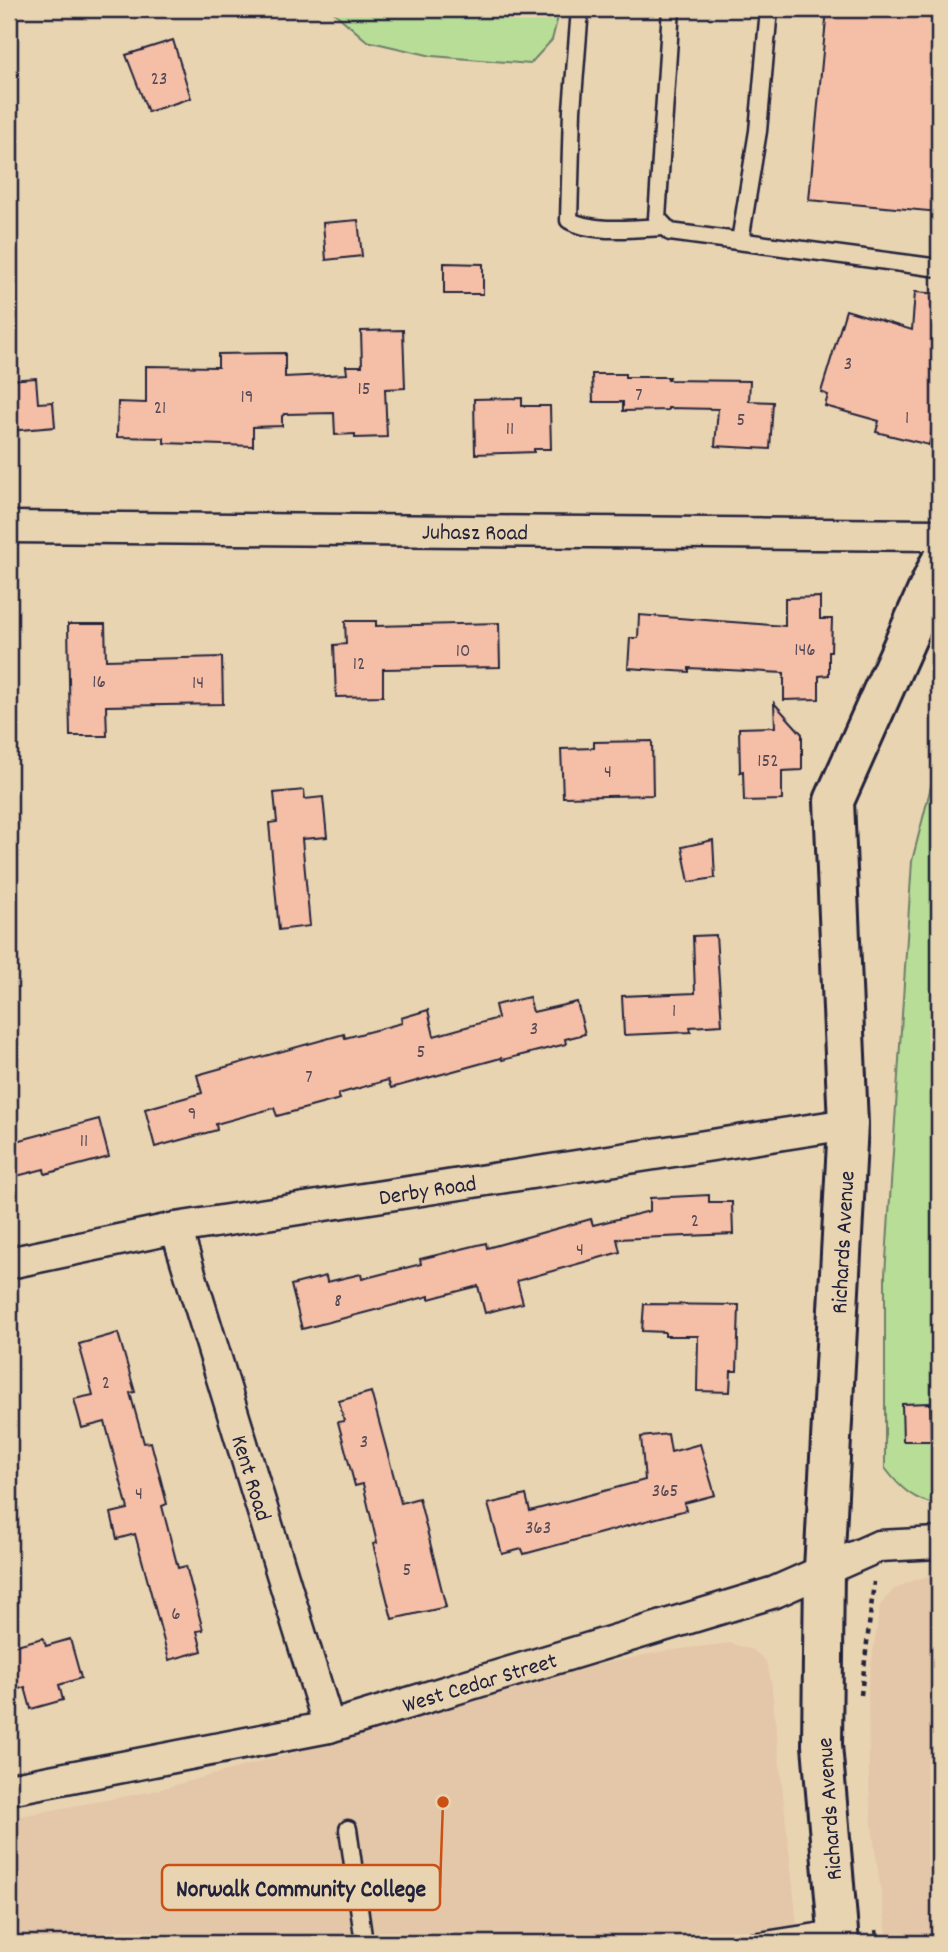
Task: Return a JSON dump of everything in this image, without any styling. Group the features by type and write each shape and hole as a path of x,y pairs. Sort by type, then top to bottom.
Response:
{"street":[{"name":"Juhasz Road","path":"9,527 939,535"},
{"name":"Richards Avenue","path":"838,1936 822,1745 824,1569 848,1124 834,801 939,565"},
{"name":"Derby Road","path":"9,1263 176,1228 848,1124"},
{"name":"Kent Road","path":"176,1228 329,1727"},
{"name":"West Cedar Street","path":"9,1789 329,1727 775,1592 879,1546 939,1543"}],"lane":[{"path":"580,9 572,110 569,220 575,224 614,229 665,227"},
{"path":"671,9 657,218 670,232 939,268"},
{"path":"740,241 758,131 769,9"},
{"path":"348,1829 364,1943"},
{"path":"747,1943 838,1936"}],"path":[{"path":"860,1698 879,1546"},
{"path":"875,1922 878,1943"}],"shaded area":[{"path":"939,1573 939,1943 888,1943 869,1787 868,1686 880,1605 893,1590 914,1580"},
{"path":"730,1643 753,1650 766,1661 771,1680 799,1943 9,1943 9,1818 153,1791 586,1667 664,1651"}],"green space":[{"path":"330,9 560,9 552,40 530,64 432,56 367,41"},
{"path":"939,755 939,1505 908,1492 885,1468 885,1275 912,861"}],"building":[{"path":"827,9 939,9 939,212 809,200"},
{"path":"173,40 191,98 148,112 126,55"},
{"path":"358,220 362,256 326,260 323,223"},
{"path":"444,263 483,264 483,294 444,294"},
{"path":"915,292 939,294 939,399 929,445 876,432 879,421 825,406 828,395 821,392 846,310 912,330"},
{"path":"403,330 405,388 385,389 387,437 355,438 355,434 335,435 334,413 285,414 282,416 282,426 253,427 253,446 164,443 164,438 117,437 118,402 146,403 146,366 218,367 218,354 285,353 285,377 347,374 346,366 362,366 361,331"},
{"path":"592,374 669,377 668,380 750,381 749,401 773,402 770,449 715,446 718,409 623,411 623,402 593,402"},
{"path":"36,378 38,403 53,402 55,427 9,431 9,380"},
{"path":"522,398 522,406 550,406 551,449 475,454 474,399"},
{"path":"820,597 820,619 832,619 829,675 819,676 819,699 784,700 784,673 628,668 630,638 638,638 639,615 785,626 785,598"},
{"path":"345,621 376,621 376,626 499,623 500,667 383,669 383,696 336,697 334,645 346,644"},
{"path":"68,624 105,624 106,660 222,657 223,704 106,706 107,736 70,736"},
{"path":"774,703 802,734 802,770 782,771 782,800 744,801 739,728 775,727"},
{"path":"652,741 653,795 563,797 561,749 594,748 594,742"},
{"path":"304,790 305,799 323,797 327,837 302,839 310,926 279,930 269,823 277,822 274,793"},
{"path":"713,840 715,878 689,882 682,847"},
{"path":"716,935 722,1025 690,1027 691,1032 624,1035 622,996 695,993 693,936"},
{"path":"529,997 533,1012 577,1002 585,1034 565,1039 566,1044 502,1060 501,1058 391,1088 388,1080 338,1094 340,1099 277,1116 274,1108 216,1124 217,1130 155,1147 145,1109 202,1093 197,1075 344,1034 345,1038 402,1023 401,1018 428,1010 434,1036 498,1018 495,1005"},
{"path":"99,1119 109,1157 45,1174 44,1169 9,1178 9,1143"},
{"path":"709,1195 709,1202 732,1202 733,1234 617,1239 620,1252 517,1281 523,1303 485,1313 478,1286 302,1329 291,1285 326,1276 327,1282 361,1274 362,1279 421,1264 420,1259 486,1243 487,1248 591,1219 593,1225 650,1211 650,1198"},
{"path":"644,1304 739,1305 737,1371 731,1371 730,1392 697,1391 698,1336 665,1336 665,1332 642,1331"},
{"path":"118,1333 135,1392 130,1393 144,1443 151,1442 167,1504 162,1506 178,1568 186,1566 203,1630 197,1631 202,1651 169,1660 135,1534 117,1539 111,1513 128,1509 105,1422 82,1428 74,1399 93,1395 79,1344"},
{"path":"371,1392 401,1503 419,1498 446,1607 392,1619 373,1544 377,1543 363,1484 355,1486 338,1422 344,1421 339,1401"},
{"path":"930,1403 931,1441 903,1441 902,1404"},
{"path":"668,1434 671,1452 700,1444 715,1495 684,1503 686,1510 668,1515 524,1554 522,1549 502,1554 488,1504 526,1495 530,1511 645,1480 641,1437"},
{"path":"43,1638 46,1646 70,1639 81,1678 59,1685 63,1700 31,1709 25,1687 9,1692 9,1647"}],"place":[{"name":"Norwalk Community College","path":"443,1802"}]}
